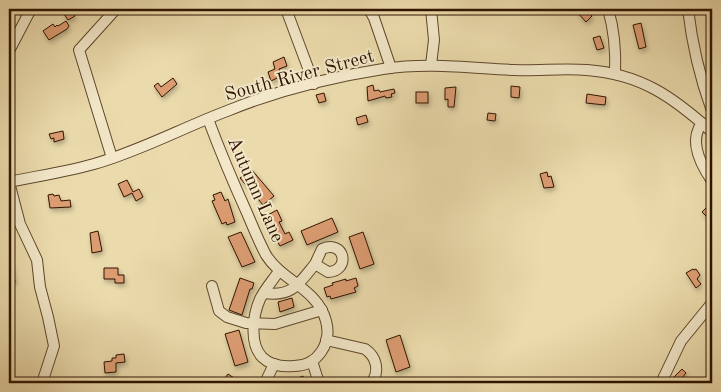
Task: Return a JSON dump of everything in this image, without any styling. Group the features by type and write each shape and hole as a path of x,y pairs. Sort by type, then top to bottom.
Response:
{"street":[{"path":"9,51 30,9"},
{"path":"112,158 79,50 116,9"},
{"path":"286,9 314,84"},
{"path":"370,9 391,68"},
{"path":"431,9 434,40 431,65"},
{"path":"608,9 616,59 615,74"},
{"path":"688,9 692,41 700,75 712,111"},
{"name":"South River Street","path":"9,182 86,166 112,158 244,104 314,84 391,68 431,65 516,70 586,70 615,74 637,80 664,93 712,132"},
{"name":"Autumn Lane","path":"208,119 224,161 266,255 279,271 314,299 322,310"},
{"path":"702,123 696,135 696,145 702,163 712,181"},
{"path":"9,182 20,224 38,260 40,287 54,346 42,383"},
{"path":"264,293 283,294 298,285 314,264"},
{"name":"Autumn Lane","path":"274,364 267,361 258,352 254,336 254,324 257,306 279,271"},
{"path":"212,286 217,307 222,314 235,320 254,324 275,324 322,310 328,328 321,353 312,361 294,366 274,364 265,383"},
{"path":"661,383 681,341 712,305"},
{"path":"326,340 365,349 370,352 376,362 377,370 371,383"},
{"path":"312,361 319,383"}],"building":[{"path":"70,9 75,16 68,20 64,14"},
{"path":"582,9 586,9 592,16 586,22 578,13"},
{"path":"66,21 69,26 67,29 49,40 43,31 53,24 55,27"},
{"path":"641,23 646,47 639,49 633,25"},
{"path":"600,36 604,48 597,50 593,38"},
{"path":"284,57 287,66 279,69 281,76 271,81 268,72 275,69 273,62"},
{"path":"173,78 177,84 162,97 154,86 158,83 161,87"},
{"path":"373,85 374,91 379,90 380,92 394,89 395,93 391,94 392,97 386,98 385,96 368,101 367,87"},
{"path":"511,86 520,87 519,98 511,97"},
{"path":"456,87 454,107 448,107 448,99 445,100 445,88"},
{"path":"416,92 428,92 428,103 416,103"},
{"path":"324,93 326,101 319,103 316,95"},
{"path":"587,94 606,97 605,105 586,103"},
{"path":"488,113 496,114 495,121 487,120"},
{"path":"366,115 368,122 358,125 356,118"},
{"path":"63,131 64,139 54,142 54,138 51,139 49,134"},
{"path":"251,169 274,196 263,205 248,184 246,185 240,178"},
{"path":"547,172 548,177 551,176 554,187 544,188 540,174"},
{"path":"127,180 133,192 139,189 143,197 136,201 132,193 124,197 118,184"},
{"path":"221,192 225,201 228,199 235,222 227,225 226,222 222,224 212,201 215,200 213,195"},
{"path":"53,194 54,196 59,195 61,201 70,200 71,207 50,208 48,195"},
{"path":"707,207 712,213 712,222 702,212"},
{"path":"277,210 282,221 279,222 285,234 289,232 293,240 280,246 270,222 267,224 264,217"},
{"path":"332,218 338,232 307,245 301,231"},
{"path":"98,231 102,251 92,253 90,233"},
{"path":"241,232 255,262 242,267 228,237"},
{"path":"363,232 374,264 360,269 349,237"},
{"path":"9,263 11,263 15,282 9,283"},
{"path":"104,268 118,268 118,275 124,275 124,283 115,283 115,279 104,279"},
{"path":"696,269 700,275 697,279 701,284 696,288 686,273"},
{"path":"240,278 254,283 252,289 250,289 242,315 229,310"},
{"path":"356,278 358,286 354,288 356,292 331,299 330,296 327,297 324,288 333,285 332,283"},
{"path":"292,298 294,307 280,312 278,302"},
{"path":"239,330 248,362 235,366 225,334"},
{"path":"400,335 410,367 396,372 386,340"},
{"path":"124,354 125,362 116,363 116,372 105,373 104,362 112,361 112,358 116,358 116,355"},
{"path":"682,369 686,373 678,383 673,378"},
{"path":"228,374 231,376 242,383 221,383"},
{"path":"303,376 306,383 286,383"}]}
